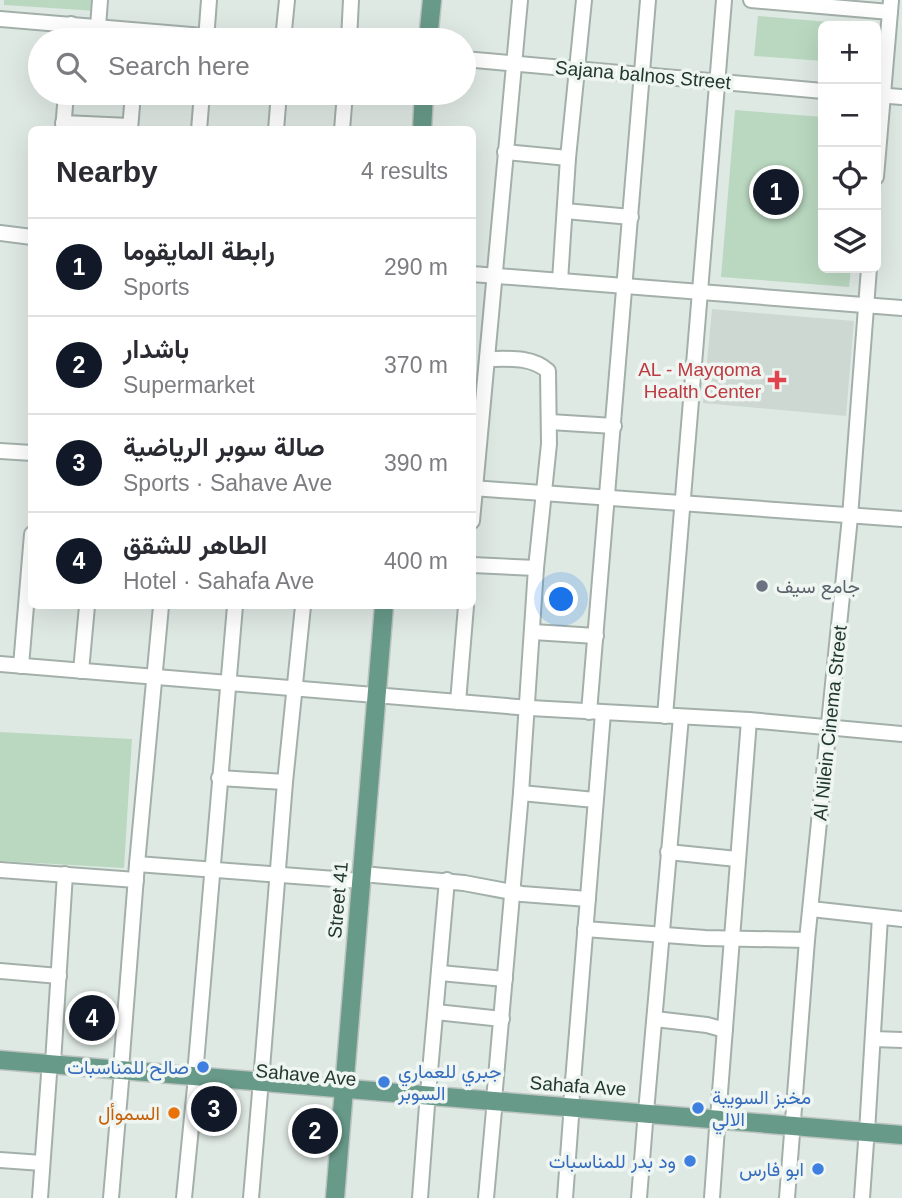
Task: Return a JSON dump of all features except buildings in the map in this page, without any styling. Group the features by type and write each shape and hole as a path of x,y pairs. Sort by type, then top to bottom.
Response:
{"main road":[{"path":"429,28 432,0"},
{"path":"422,126 423,105"},
{"name":"Street 41","path":"335,1198 384,609"},
{"path":"0,1060 51,1069"},
{"name":"Sahave Ave","path":"0,1070 51,1069 717,1123 867,1137 902,1144"},
{"path":"867,1137 902,1135"}],"street":[{"path":"98,27 100,0"},
{"path":"207,28 209,0"},
{"path":"284,28 287,0"},
{"path":"350,28 351,0"},
{"path":"476,468 520,0"},
{"path":"559,281 584,0"},
{"path":"565,1198 595,800 596,636 648,0 641,0"},
{"path":"665,716 724,0"},
{"path":"751,0 891,6 880,84"},
{"path":"0,19 103,28"},
{"path":"71,24 71,28"},
{"name":"Sajana balnos Street","path":"476,60 818,91"},
{"path":"881,95 902,97"},
{"path":"63,126 65,105"},
{"path":"130,126 132,105"},
{"path":"199,126 201,105"},
{"path":"275,126 278,105"},
{"path":"342,126 344,105"},
{"path":"505,152 568,158"},
{"path":"565,211 631,217"},
{"path":"0,233 28,236"},
{"name":"Al Nilein Cinema Street","path":"787,1198 807,940 850,517 869,273"},
{"path":"476,274 902,309"},
{"path":"486,1198 550,422 548,371 529,360 487,359"},
{"path":"550,422 614,426"},
{"path":"0,451 28,453"},
{"path":"476,488 902,519"},
{"path":"476,565 536,568"},
{"path":"21,666 28,594"},
{"path":"81,671 87,609"},
{"path":"111,1198 137,864 161,609"},
{"path":"184,1198 235,609"},
{"path":"251,1198 285,782 303,609"},
{"path":"458,702 466,609"},
{"path":"533,632 596,636"},
{"path":"0,664 527,708 749,720 902,734"},
{"path":"639,1198 681,717"},
{"path":"712,1198 749,720"},
{"path":"219,778 285,782"},
{"path":"521,793 595,800"},
{"path":"668,852 737,859"},
{"path":"137,864 279,876 447,880 513,893 588,899"},
{"path":"0,870 136,880"},
{"path":"40,1198 65,874"},
{"path":"420,1198 447,880"},
{"path":"811,909 902,919"},
{"path":"862,1198 880,918"},
{"path":"585,929 807,940"},
{"path":"0,971 59,976"},
{"path":"440,973 505,979"},
{"path":"436,1012 502,1019"},
{"path":"655,1019 707,1025 725,1030"},
{"path":"873,1039 902,1040"},
{"path":"0,1160 42,1163"}],"shaded area":[{"name":"AL - Mayqoma Health Center","path":"712,309 854,321 846,416 703,403"}],"green space":[{"path":"4,0 97,0 97,11 4,5"},
{"path":"758,16 818,21 818,61 754,56"},
{"path":"735,110 818,117 818,273 850,273 849,287 721,277"},
{"path":"0,732 132,739 124,868 0,861"}],"place":[{"name":"رابطة المايقوما","path":"776,192"},
{"name":"AL - Mayqoma Health Center","path":"777,380"},
{"name":"جامع سيف","path":"762,586"},
{"name":"الطاهر للشقق","path":"92,1018"},
{"name":"صالح للمناسبات","path":"203,1067"},
{"name":"جبري للعماري السوبر","path":"384,1082"},
{"name":"مخبز السويبة الالي","path":"698,1108"},
{"name":"صالة سوبر الرياضية","path":"214,1109"},
{"name":"السموأل","path":"174,1113"},
{"name":"باشدار","path":"315,1131"},
{"name":"ود بدر للمناسبات","path":"690,1161"},
{"name":"ابو فارس","path":"818,1169"}]}
